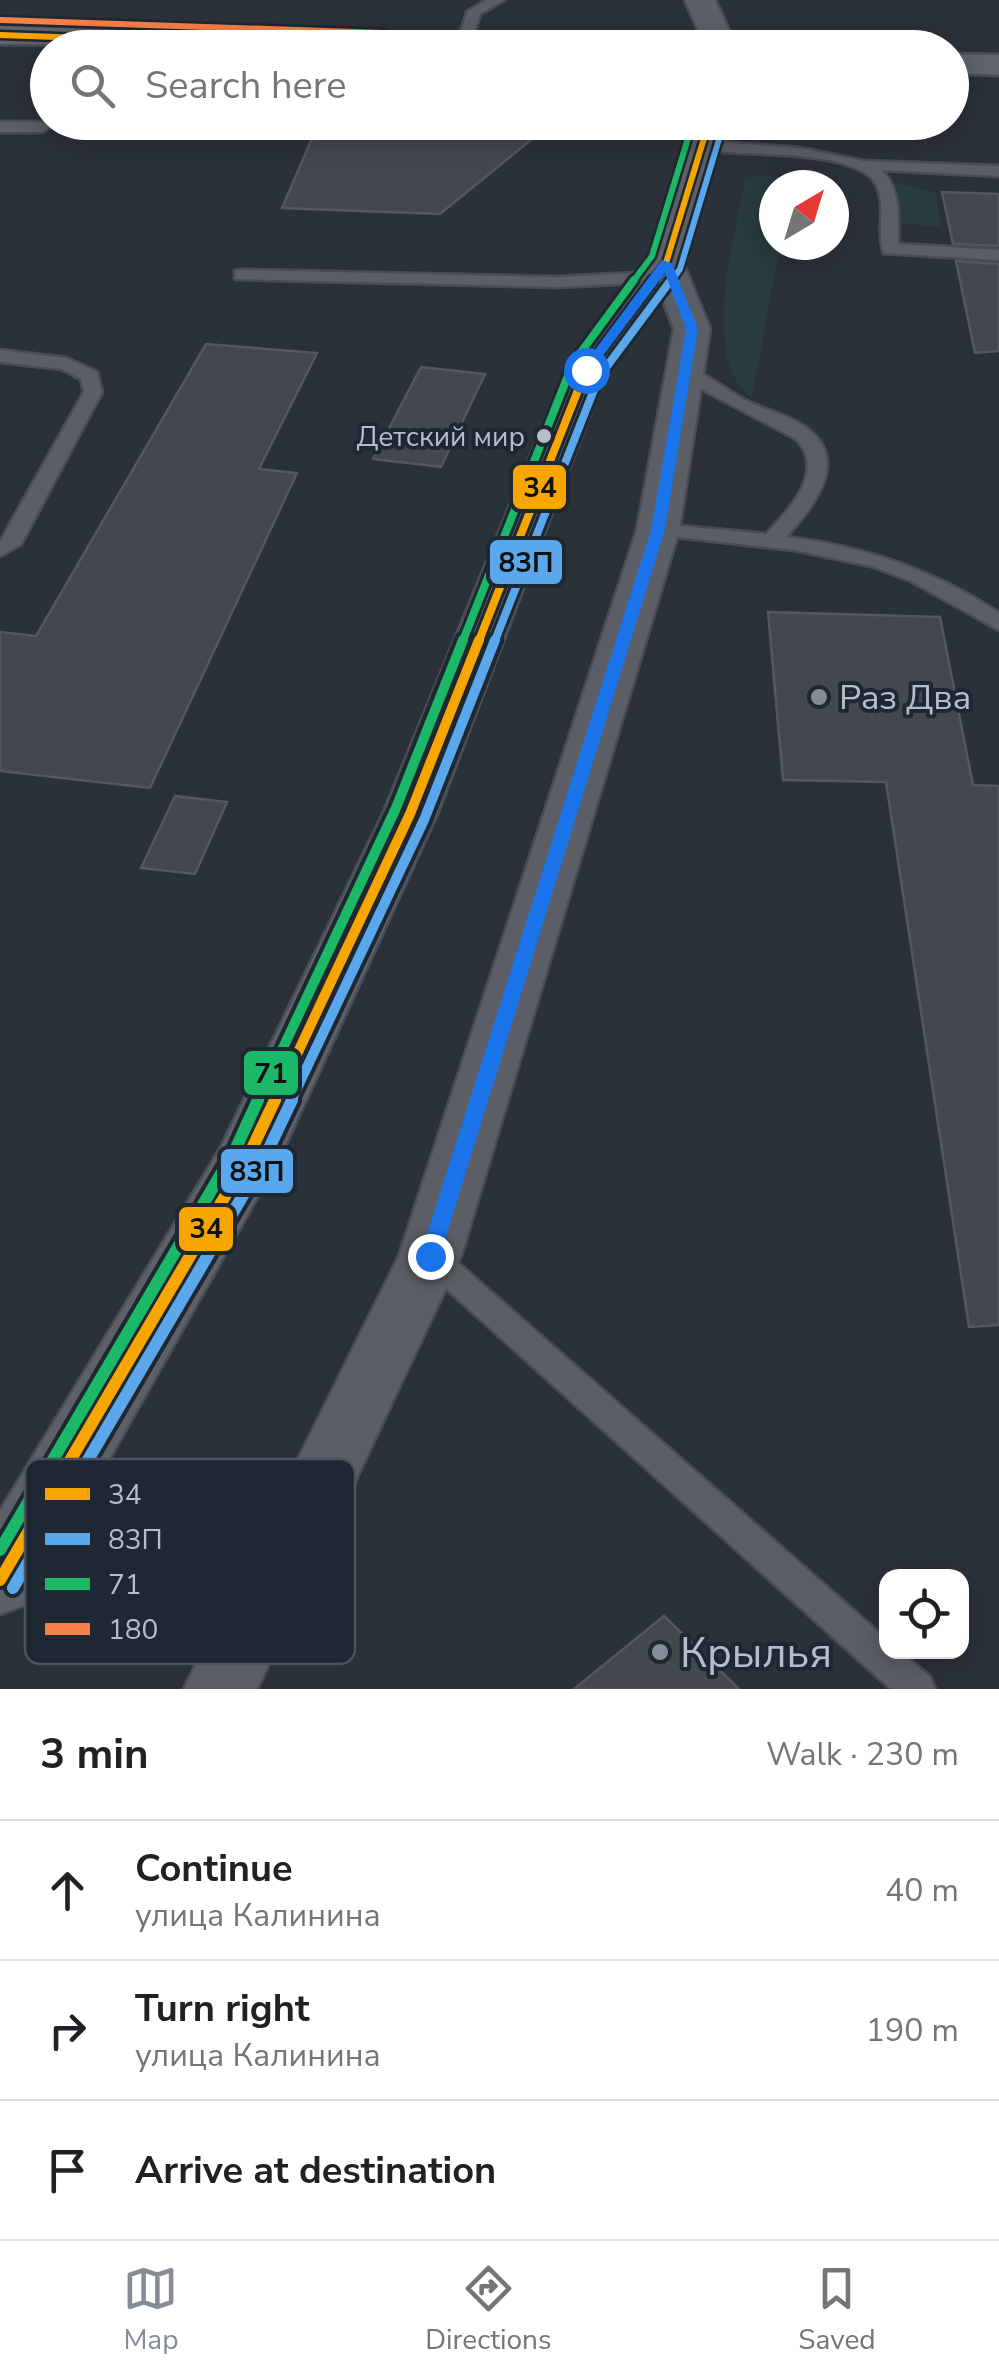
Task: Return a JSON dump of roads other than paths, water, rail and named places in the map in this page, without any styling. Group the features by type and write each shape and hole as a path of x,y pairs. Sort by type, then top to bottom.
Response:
{"main road":[{"path":"700,0 714,30"},
{"path":"0,35 30,36"},
{"path":"969,65 999,66"},
{"path":"71,1459 248,1157 410,814 586,370 661,270 704,140"},
{"path":"0,1580 25,1537"}],"street":[{"path":"332,1459 430,1256 658,530 692,329 661,270"},
{"path":"220,1689 232,1664"}],"lane":[{"path":"468,30 474,12 497,0"},
{"path":"0,127 30,127"},
{"path":"740,140 868,165 999,171"},
{"path":"868,165 883,182 890,250 999,254"},
{"path":"241,275 592,282 661,270"},
{"path":"0,356 66,364 90,376 93,392 10,544 0,550"},
{"path":"686,373 746,408 781,421 810,442 816,461 812,494 771,541"},
{"path":"658,530 771,541 874,558 940,584 999,624"},
{"path":"430,1256 917,1689"}],"place":[{"name":"Детский мир","path":"544,436"},
{"name":"Раз Два","path":"819,697"},
{"name":"Крылья","path":"660,1652"}]}
